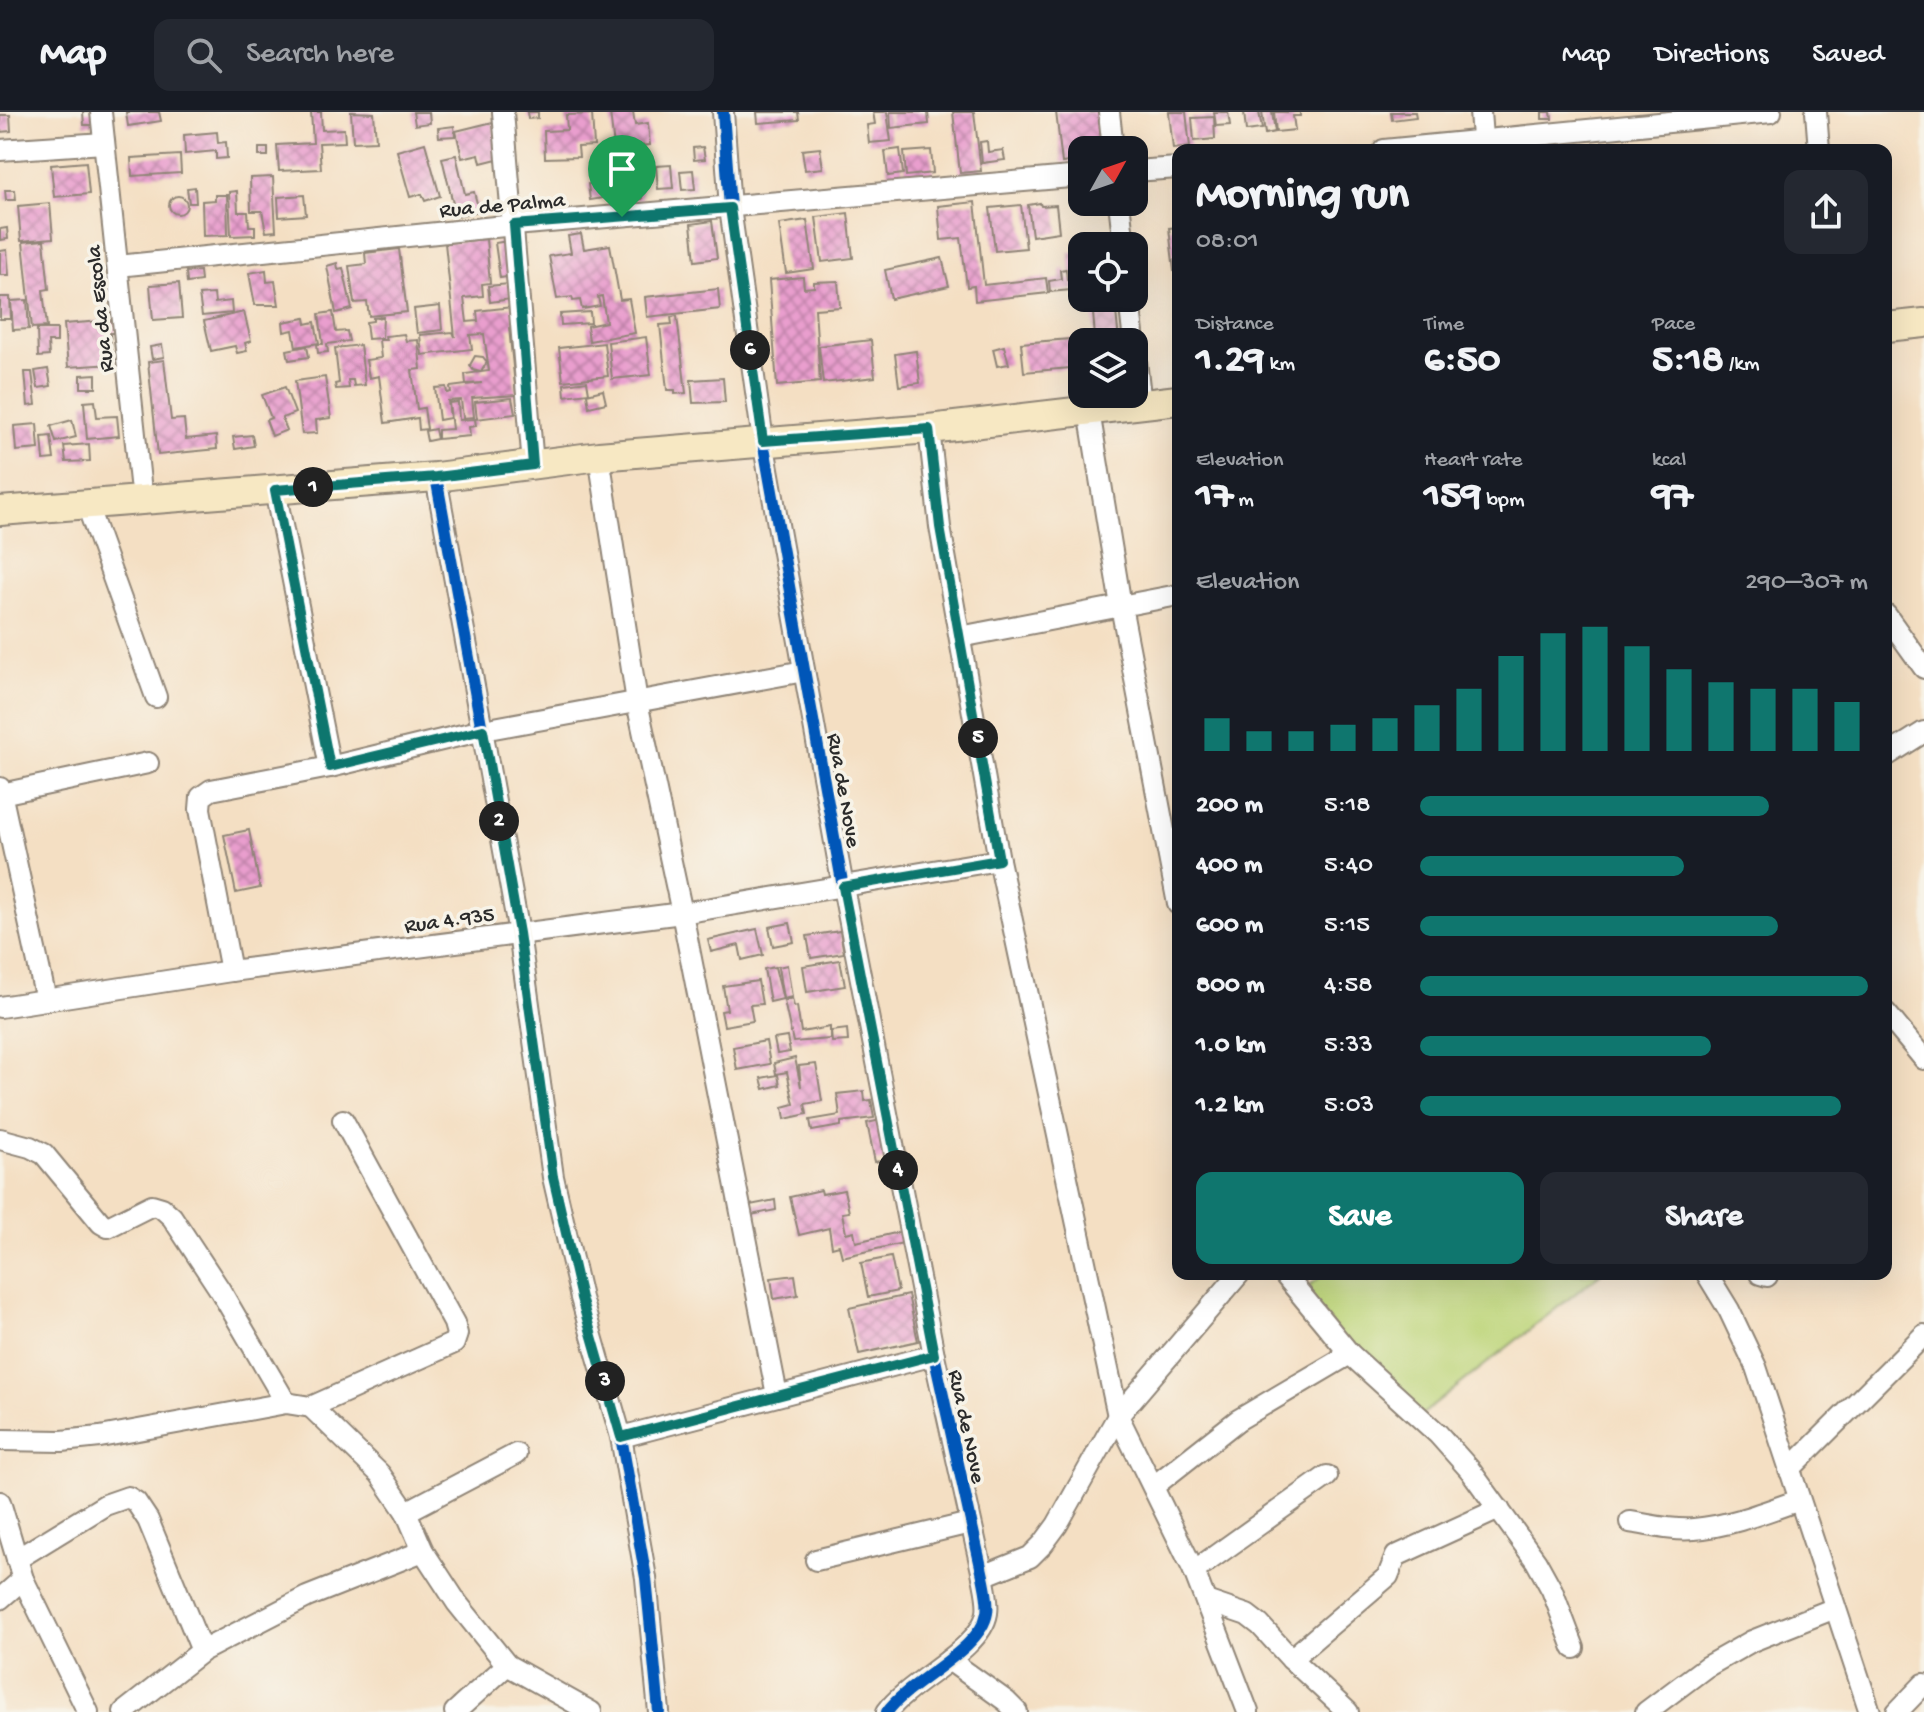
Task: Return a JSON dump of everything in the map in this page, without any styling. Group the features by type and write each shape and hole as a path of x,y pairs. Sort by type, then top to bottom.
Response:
{"main road":[{"path":"1892,326 1924,323"},
{"path":"1148,404 1172,401"},
{"path":"0,511 436,477 599,456 929,429 1115,408"}],"street":[{"name":"Rua da Escola","path":"101,112 142,501"},
{"path":"503,112 533,465"},
{"name":"Rua de Nove","path":"723,112 730,208 763,441 843,887 934,1355 983,1576 988,1612 980,1629 949,1660 905,1692 887,1712"},
{"path":"1109,112 1112,136"},
{"path":"1480,112 1483,144"},
{"path":"1500,144 1771,112"},
{"path":"1816,112 1819,144"},
{"path":"0,150 104,143"},
{"path":"1148,170 1172,168"},
{"name":"Rua de Palma","path":"118,266 514,225 1068,177"},
{"path":"1089,411 1121,606 1172,873"},
{"path":"929,429 940,527 999,860 1118,1416 1194,1571 1248,1712"},
{"path":"599,456 637,702 777,1395"},
{"path":"436,477 519,933 553,1177 581,1298 621,1437 646,1578 659,1712"},
{"path":"275,490 330,767"},
{"path":"87,505 156,697"},
{"path":"960,637 1172,596"},
{"path":"1892,623 1924,668"},
{"path":"231,971 200,809 201,797 211,790 330,767 483,730 804,671"},
{"path":"1892,752 1924,732"},
{"path":"46,1000 1,791 148,763"},
{"name":"Rua 4.935","path":"0,1007 231,971 682,913 999,860"},
{"path":"1892,1020 1924,1059"},
{"path":"0,1440 62,1441 100,1437 286,1403 311,1407 454,1343 457,1334 454,1323 343,1120"},
{"path":"0,1139 44,1154 101,1223 108,1227 152,1205 162,1208 172,1217 220,1290 286,1403"},
{"path":"983,1576 1030,1557 1043,1544 1070,1503 1118,1416 1234,1280"},
{"path":"1289,1280 1350,1354 1438,1434 1470,1470 1536,1561 1552,1590 1574,1648"},
{"path":"1711,1280 1756,1367 1870,1712"},
{"path":"1789,1470 1924,1335"},
{"path":"1154,1486 1238,1420 1350,1354"},
{"path":"621,1437 934,1355"},
{"path":"311,1407 380,1474 406,1512 423,1551 457,1603 507,1665 591,1712"},
{"path":"406,1512 516,1454"},
{"path":"1194,1571 1327,1476"},
{"path":"0,1599 20,1569 105,1505 128,1497 136,1502 148,1520 202,1651"},
{"path":"1630,1522 1671,1529 1693,1529 1746,1518 1799,1500"},
{"path":"0,1502 20,1569 88,1712"},
{"path":"1291,1659 1388,1576 1396,1556 1499,1509"},
{"path":"816,1560 970,1523"},
{"path":"124,1712 202,1651 307,1597 423,1551"},
{"path":"1206,1601 1247,1615 1260,1625 1348,1712"},
{"path":"1657,1709 1706,1667 1752,1641 1835,1608"},
{"path":"949,1660 1017,1712"},
{"path":"455,1712 507,1665"},
{"path":"1897,1712 1924,1684"}],"green space":[{"path":"1316,1280 1592,1280 1410,1424 1304,1290"}],"building":[{"path":"83,112 95,112 95,125 84,125"},
{"path":"126,112 159,112 161,121 128,126"},
{"path":"311,112 321,112 322,130 344,129 345,142 319,143 321,169 279,171 277,145 313,143"},
{"path":"351,112 374,113 376,141 353,142"},
{"path":"413,112 429,112 430,123 415,125"},
{"path":"527,112 538,112 538,118 528,119"},
{"path":"610,112 633,112 635,125 648,123 650,145 637,146 642,199 620,201"},
{"path":"757,112 798,112 799,120 758,123"},
{"path":"873,112 887,112 891,141 869,143 867,125 875,124"},
{"path":"890,112 928,112 929,124 891,128"},
{"path":"953,112 974,112 981,171 960,173"},
{"path":"1056,112 1101,112 1104,136 1068,136 1068,162 1062,163"},
{"path":"1169,112 1186,112 1190,144 1172,144"},
{"path":"1214,112 1228,112 1230,125 1216,126"},
{"path":"1244,112 1259,112 1262,129 1246,131"},
{"path":"1262,112 1272,112 1275,132 1265,134"},
{"path":"1274,112 1300,112 1300,116 1293,116 1295,130 1276,132"},
{"path":"1391,112 1415,112 1416,117 1392,120"},
{"path":"1542,112 1551,112 1552,119 1542,119"},
{"path":"592,114 594,146 578,147 579,157 545,158 544,131 567,130 566,115"},
{"path":"0,115 10,115 11,131 0,132"},
{"path":"1214,117 1215,139 1194,141 1192,118"},
{"path":"493,122 501,158 481,163 479,154 462,158 456,131"},
{"path":"454,126 455,136 439,137 438,128"},
{"path":"217,132 218,143 226,142 227,158 216,159 216,151 185,154 184,135"},
{"path":"987,141 988,152 1003,150 1005,160 982,163 980,142"},
{"path":"425,143 440,196 425,201 422,194 410,197 397,151"},
{"path":"703,147 705,159 694,160 693,148"},
{"path":"259,148 268,148 268,156 259,156"},
{"path":"820,148 823,168 805,170 802,150"},
{"path":"900,149 903,174 888,176 885,151"},
{"path":"931,150 933,173 906,176 904,152"},
{"path":"180,155 181,173 132,176 131,158"},
{"path":"456,155 465,194 474,192 479,211 456,216 442,158"},
{"path":"86,162 89,194 54,197 51,165"},
{"path":"671,165 673,188 658,189 656,166"},
{"path":"693,170 695,189 682,190 680,171"},
{"path":"273,177 276,231 266,232 262,211 251,211 250,178"},
{"path":"601,182 603,198 590,200 588,184"},
{"path":"195,187 196,203 189,203 187,188"},
{"path":"5,190 15,190 16,200 6,200"},
{"path":"237,191 238,212 248,212 249,226 255,226 255,235 231,236 229,192"},
{"path":"215,195 227,195 228,235 203,236 202,201 215,200"},
{"path":"304,195 306,215 279,217 278,197"},
{"path":"178,196 187,205 178,214 169,205"},
{"path":"975,202 984,285 1046,278 1048,293 975,301 974,286 967,287 961,238 941,240 938,206"},
{"path":"50,203 53,238 21,241 18,206"},
{"path":"1040,203 1041,206 1056,205 1059,232 1032,236 1028,205"},
{"path":"1021,205 1026,248 995,251 990,208"},
{"path":"848,213 853,258 822,262 816,217"},
{"path":"807,220 814,269 786,273 779,224"},
{"path":"712,221 717,258 695,261 691,224"},
{"path":"7,228 8,239 0,240 0,229"},
{"path":"581,234 584,249 610,245 620,300 629,299 635,333 589,341 587,326 606,322 602,296 598,297 600,306 582,309 580,300 573,301 572,297 557,299 549,256 571,253 568,236"},
{"path":"486,239 490,283 482,284 483,296 464,298 467,322 478,321 477,311 512,307 515,327 509,328 516,395 472,398 474,417 463,418 461,400 448,401 450,418 439,420 435,388 446,387 447,393 451,392 450,387 482,383 466,384 465,374 480,372 470,365 475,356 483,357 487,362 481,372 489,371 484,334 470,335 472,349 422,355 420,335 453,332 455,337 445,243"},
{"path":"44,240 49,289 43,290 47,327 32,328 23,242"},
{"path":"508,241 513,276 500,278 495,243"},
{"path":"399,249 407,312 369,316 367,302 354,303 349,266 366,264 365,253"},
{"path":"7,250 9,275 0,275 0,251"},
{"path":"942,258 949,286 891,299 885,270"},
{"path":"337,263 338,269 343,268 352,309 336,313 327,266"},
{"path":"1066,269 1068,290 1050,292 1049,281 1061,279 1060,270"},
{"path":"266,270 267,282 275,281 279,305 255,305 249,273"},
{"path":"200,271 201,281 187,283 186,272"},
{"path":"803,277 804,288 814,287 814,282 838,281 840,307 815,309 820,382 777,386 769,280"},
{"path":"179,283 182,318 153,320 150,285"},
{"path":"509,284 511,299 490,302 488,286"},
{"path":"718,289 720,309 647,317 645,297"},
{"path":"214,294 215,303 231,301 232,313 202,316 199,295"},
{"path":"0,297 10,297 11,319 0,319"},
{"path":"27,300 29,329 13,330 11,301"},
{"path":"440,306 442,330 417,333 414,309"},
{"path":"244,312 251,341 245,343 247,351 237,353 235,346 211,351 204,321"},
{"path":"333,312 336,332 347,331 349,341 327,344 328,352 318,353 317,344 323,344 319,314"},
{"path":"590,312 591,323 561,325 560,314"},
{"path":"1116,312 1118,328 1094,328 1093,313"},
{"path":"677,316 686,393 675,394 675,390 667,390 660,325 672,324 671,317"},
{"path":"383,317 382,338 368,339 366,322"},
{"path":"305,318 306,324 315,322 319,343 296,347 293,330 284,332 283,322"},
{"path":"115,320 116,333 110,333 112,364 68,367 64,324"},
{"path":"37,329 57,329 57,342 48,342 49,356 38,357"},
{"path":"404,334 406,341 418,340 421,369 412,370 417,409 424,408 427,429 419,430 418,418 385,423 379,376 369,378 366,360 381,358 379,340 386,340 385,336"},
{"path":"646,337 651,375 612,379 608,342"},
{"path":"1068,339 1068,368 1024,372 1021,343"},
{"path":"871,340 875,377 823,383 819,346"},
{"path":"604,343 608,376 563,381 559,348"},
{"path":"162,345 164,357 152,359 150,347"},
{"path":"360,345 365,385 354,386 353,380 348,380 349,388 336,389 335,384 339,383 335,348"},
{"path":"307,346 309,357 289,360 287,350"},
{"path":"1004,346 1009,364 997,366 993,349"},
{"path":"916,351 920,383 899,386 895,354"},
{"path":"164,360 171,420 184,419 186,439 216,436 217,449 158,455 148,362"},
{"path":"48,369 51,386 38,388 35,371"},
{"path":"25,372 32,372 36,405 28,406"},
{"path":"96,374 96,388 81,388 81,375"},
{"path":"325,377 331,418 316,420 317,433 302,434 295,381"},
{"path":"723,378 725,402 693,403 691,380"},
{"path":"587,381 589,393 565,396 564,384"},
{"path":"285,387 295,413 282,418 287,430 272,436 266,420 271,418 262,395"},
{"path":"603,390 606,403 589,407 587,394"},
{"path":"512,398 515,414 477,419 475,402"},
{"path":"95,401 97,417 117,416 119,436 87,439 84,402"},
{"path":"458,402 459,420 475,419 476,426 469,427 470,436 438,439 438,430 452,429 449,403"},
{"path":"72,420 76,437 56,442 51,426"},
{"path":"37,424 39,449 16,451 14,426"},
{"path":"435,429 437,439 427,441 425,431"},
{"path":"252,435 254,446 235,449 233,437"},
{"path":"51,436 54,459 44,460 42,437"},
{"path":"89,444 90,461 66,462 64,446"},
{"path":"249,830 260,888 236,893 224,835"},
{"path":"790,923 794,942 773,946 769,927"},
{"path":"757,929 763,955 742,960 739,945 711,952 708,940"},
{"path":"840,931 844,953 811,958 807,936"},
{"path":"840,960 845,986 807,992 803,966"},
{"path":"787,965 792,997 783,999 778,967"},
{"path":"775,967 783,999 770,1002 764,969"},
{"path":"758,981 762,1004 750,1005 753,1021 724,1026 721,1011 727,1010 723,986"},
{"path":"792,998 794,1007 797,1006 801,1032 830,1027 830,1039 793,1042 784,1001"},
{"path":"847,1029 848,1041 832,1042 831,1031"},
{"path":"787,1037 790,1052 777,1054 774,1039"},
{"path":"766,1041 770,1064 737,1070 733,1047"},
{"path":"795,1058 801,1087 799,1066 816,1064 822,1101 805,1104 807,1114 785,1119 783,1107 794,1104 787,1072 776,1074 774,1063"},
{"path":"778,1075 780,1085 764,1089 761,1078"},
{"path":"864,1091 865,1101 871,1100 874,1118 841,1122 841,1126 812,1131 810,1120 840,1115 837,1094"},
{"path":"881,1120 889,1159 875,1162 867,1123"},
{"path":"821,1190 822,1194 844,1190 849,1212 842,1213 846,1233 854,1231 856,1242 904,1231 907,1242 842,1257 839,1245 832,1247 829,1228 799,1235 790,1197"},
{"path":"775,1200 776,1210 751,1215 750,1205"},
{"path":"891,1257 898,1291 868,1297 861,1263"},
{"path":"795,1275 798,1295 774,1299 771,1278"},
{"path":"908,1295 918,1341 859,1354 849,1308"}],"cycle path":[{"path":"723,112 730,208 763,441 843,887 934,1355 987,1599 987,1613 982,1627 972,1640 897,1700 887,1712"},
{"path":"436,477 519,933 553,1177 581,1298 621,1437 646,1578 659,1712"}],"route":[{"path":"730,208 763,441 929,429 940,527 999,860 843,887 934,1355 621,1437 581,1298 553,1177 519,933 483,730 330,767 275,490 436,477 533,465 514,225 622,217 730,208"}]}
